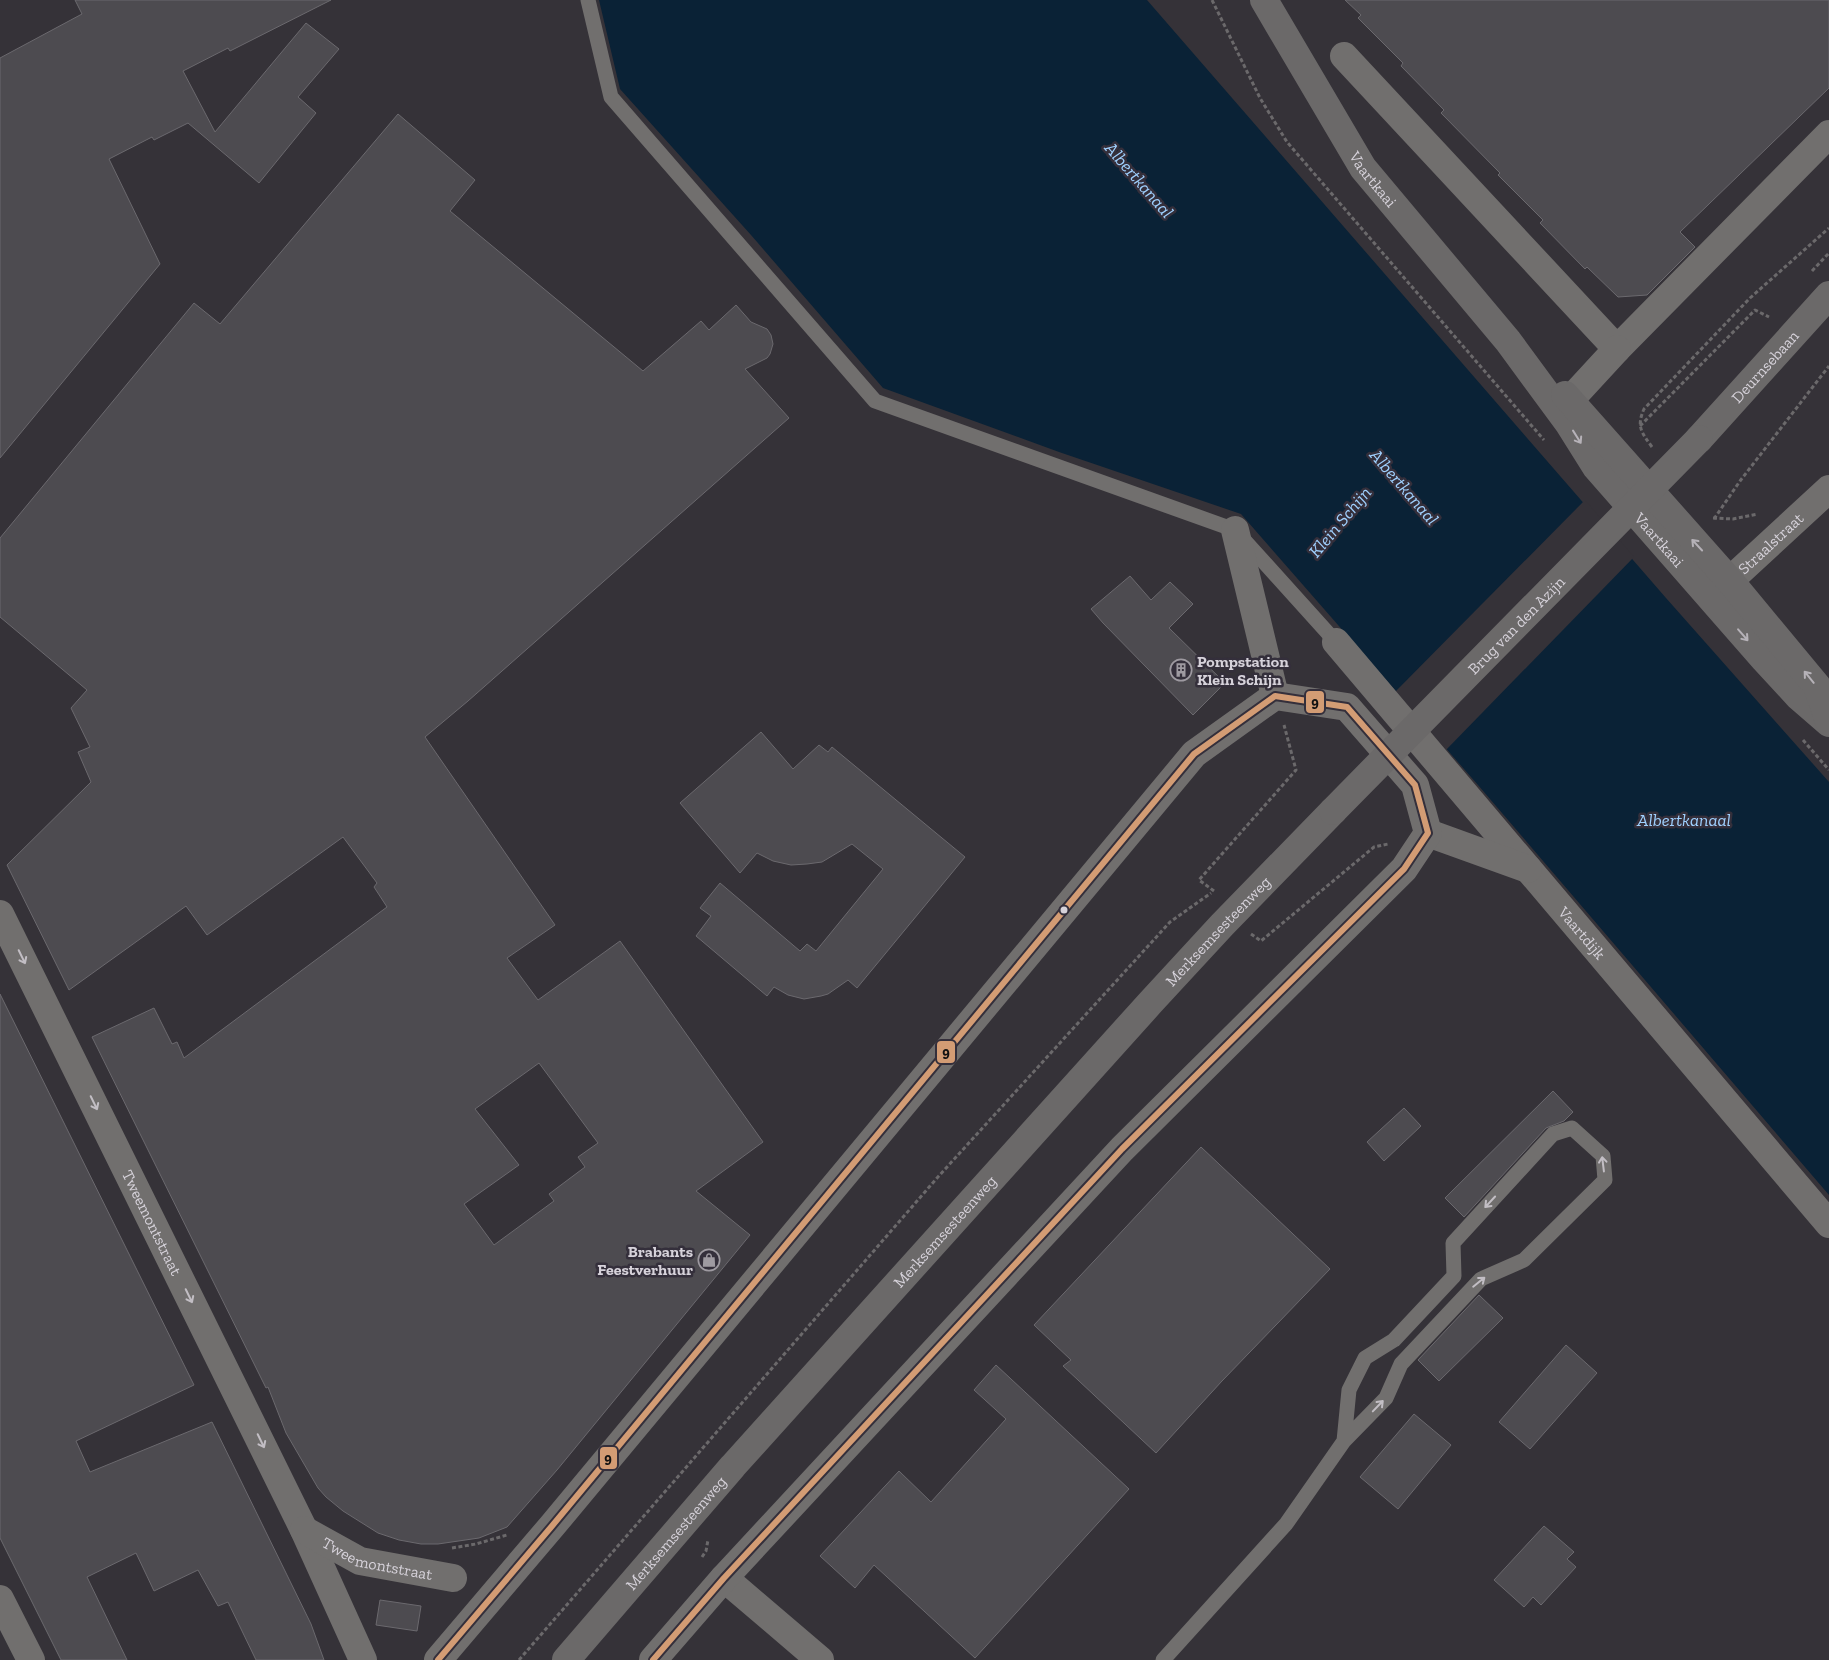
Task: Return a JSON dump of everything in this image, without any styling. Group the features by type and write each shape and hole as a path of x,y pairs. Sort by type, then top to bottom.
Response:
{"main road":[{"name":"Vaartkaai","path":"1264,0 1362,168 1508,341 1570,424 1596,467 1764,660 1800,697 1829,722"},
{"name":"Deurnsebaan","path":"1699,438 1829,296"},
{"name":"Vaartkaai","path":"1508,341 1570,400 1730,581 1817,686 1829,722"},
{"name":"Brug van den Azijn","path":"1333,811 1699,438"},
{"name":"Merksemsesteenweg","path":"566,1660 733,1466 1150,1003 1222,925 1333,811"}],"street":[{"path":"1344,56 1616,349"},
{"path":"1570,400 1616,349 1829,134"},
{"name":"Straalstraat","path":"1710,599 1829,489"},
{"path":"1235,530 1275,696"},
{"name":"Vaartdijk","path":"1336,642 1829,1224"},
{"path":"438,1660 552,1526 1194,754 1275,696 1347,707 1415,785 1428,833 1404,869 1122,1149 724,1578 653,1660"},
{"path":"1428,833 1529,869"},
{"name":"Tweemontstraat","path":"0,914 304,1530 363,1660"},
{"name":"Tweemontstraat","path":"304,1530 360,1561 453,1578"},
{"path":"724,1578 820,1660"},
{"path":"2,1608 31,1660"}],"lane":[{"path":"588,0 611,96 875,401 1235,530 1336,642"},
{"path":"1163,1660 1286,1524 1344,1442 1386,1398 1401,1364 1481,1279 1524,1260 1605,1180 1603,1156 1572,1128 1553,1134 1453,1243 1454,1276 1394,1340 1365,1358 1349,1390 1344,1442"}],"path":[{"path":"1212,0 1260,98 1287,142 1545,442"},
{"path":"1769,317 1755,310 1640,426 1640,418 1648,404 1750,298 1829,228"},
{"path":"1714,519 1740,481 1829,366"},
{"path":"519,1660 937,1178 1170,922 1214,891 1199,880 1296,770 1275,696"},
{"path":"1261,941 1374,847"},
{"path":"448,1548 476,1544 516,1532 552,1526"}],"water":[{"path":"599,0 1147,0 1666,598 1829,782 1829,1195 1478,785 1241,514 1059,452 883,388 751,235 620,89"}],"pier":[{"path":"1585,500 1634,557 1445,751 1394,693"}],"building":[{"path":"75,0 331,0 230,51 228,48 183,71 215,132 306,23 339,49 298,97 316,113 259,183 188,123 154,140 152,137 109,159 160,264 0,458 0,58 82,14"},
{"path":"1345,0 1829,0 1829,88 1680,232 1695,247 1647,295 1618,297 1587,267 1585,269 1540,223 1543,220 1498,175 1500,173 1441,113 1444,110 1401,66 1403,63 1358,18 1361,15"},
{"path":"398,114 475,180 450,211 643,371 701,321 709,330 736,305 751,322 767,329 773,344 770,354 767,358 745,369 789,418 425,737 555,925 507,958 538,1000 620,941 763,1142 696,1191 750,1235 557,1470 507,1527 479,1538 438,1544 421,1544 399,1540 378,1533 343,1511 318,1488 286,1433 268,1387 266,1388 92,1037 154,1008 172,1044 177,1042 184,1058 387,907 374,887 377,883 343,837 207,935 186,906 69,990 7,865 91,782 78,752 90,747 71,708 87,690 0,617 0,538 194,303 220,324","holes":["539,1063 598,1143 578,1157 585,1167 549,1194 554,1201 494,1245 464,1204 519,1165 475,1109"]},
{"path":"1130,576 1151,600 1170,582 1193,604 1169,628 1225,683 1193,715 1091,609"},
{"path":"761,732 793,769 819,745 828,752 832,747 965,857 857,988 848,980 828,994 821,996 804,999 788,995 774,987 767,996 696,936 711,916 700,908 720,883 800,951 807,944 816,951 883,869 852,844 822,862 807,864 791,865 773,861 757,853 740,873 680,803"},
{"path":"0,994 194,1385 76,1441 90,1472 212,1422 311,1624 324,1660 256,1660 228,1602 218,1606 198,1570 154,1591 136,1553 87,1577 127,1660 61,1660 0,1538"},
{"path":"1553,1091 1573,1112 1564,1121 1546,1128 1464,1217 1445,1198"},
{"path":"1404,1108 1421,1126 1384,1161 1367,1142"},
{"path":"1201,1147 1330,1269 1222,1381 1156,1453 1063,1366 1071,1360 1034,1325"},
{"path":"1479,1295 1503,1318 1439,1381 1418,1360"},
{"path":"1566,1345 1597,1373 1530,1449 1499,1422"},
{"path":"996,1365 1129,1489 975,1658 874,1565 855,1588 820,1556 899,1471 931,1502 1006,1419 974,1390"},
{"path":"1414,1414 1451,1445 1398,1509 1360,1477"},
{"path":"1544,1526 1574,1552 1567,1559 1576,1567 1541,1605 1533,1597 1524,1607 1494,1580"},
{"path":"380,1600 421,1606 417,1631 376,1625"}],"transit line":[{"name":"9","path":"438,1660 552,1526 1194,754 1275,696 1347,707 1415,785 1428,833 1404,869 1122,1149 724,1578 653,1660"}],"place":[{"name":"Pompstation Klein Schijn","path":"1181,670"},
{"name":"Brabants Feestverhuur","path":"709,1260"}],"water label":[{"name":"Albertkanaal","path":"1139,180"},
{"name":"Albertkanaal","path":"1404,487"},
{"name":"Klein Schijn","path":"1340,522"},
{"name":"Albertkanaal","path":"1684,820"}]}
